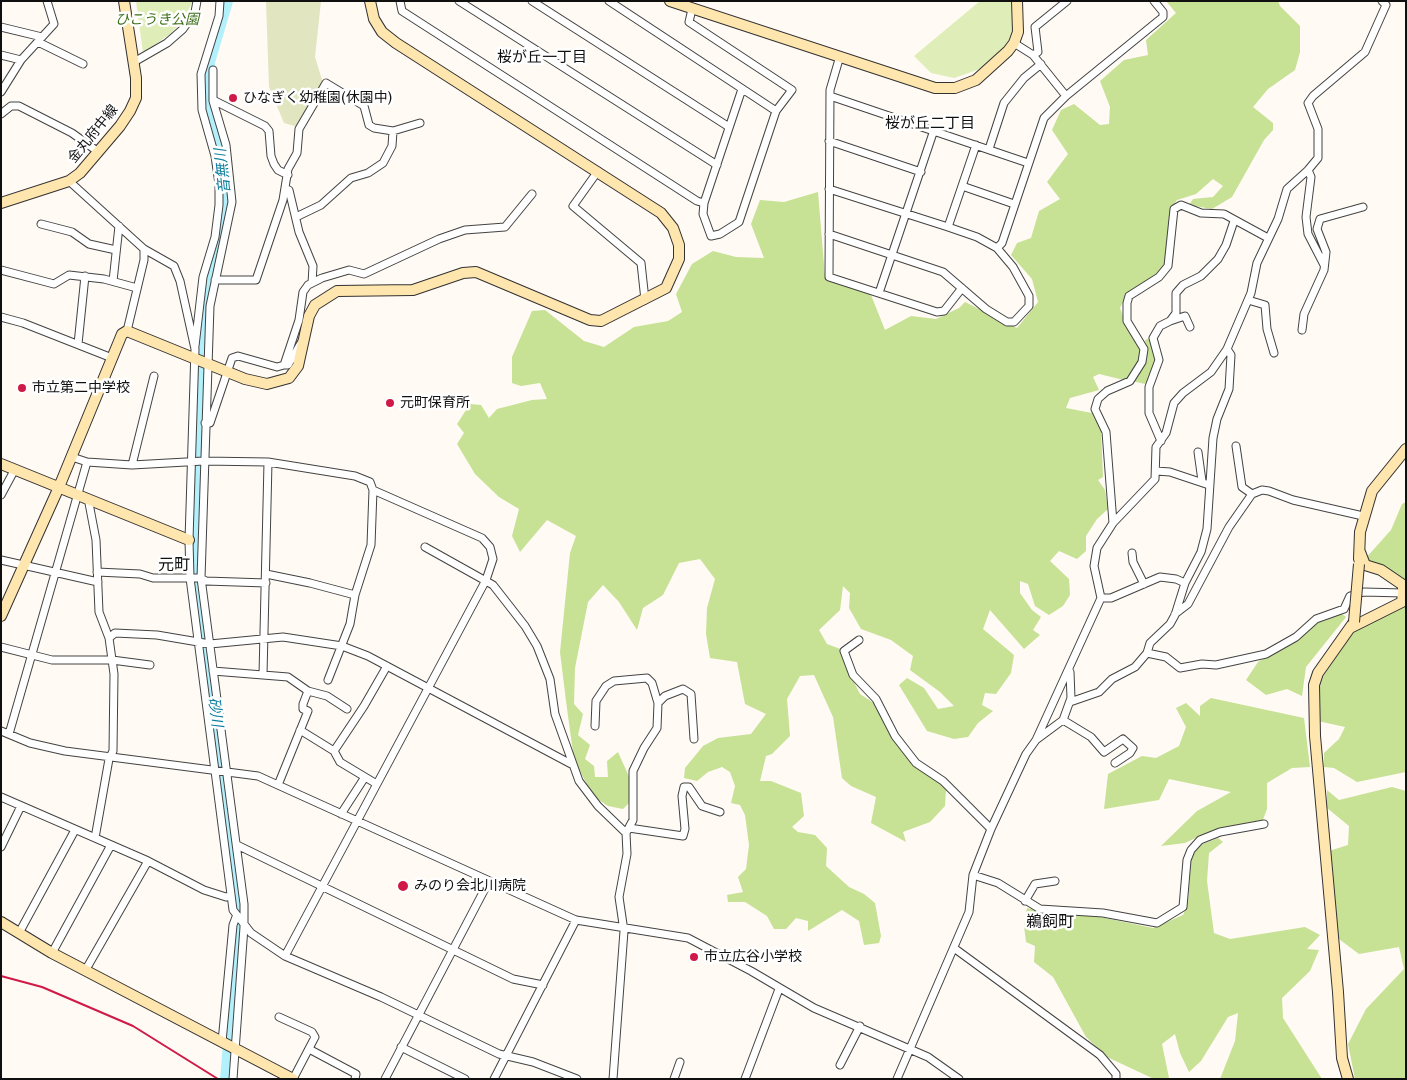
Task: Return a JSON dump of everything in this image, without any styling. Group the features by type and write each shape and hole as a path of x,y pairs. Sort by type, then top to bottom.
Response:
{"street":[{"path":"2,88 21,60 54,24 47,1"},
{"name":"金丸府中線","path":"1,203 69,181 80,172 97,150 120,126 136,98 134,62 124,1"},
{"path":"134,62 167,42 183,29 195,12 197,1"},
{"path":"220,1 219,16 201,74 202,110 215,156 219,184 219,205 215,237 203,277 195,354 189,540 190,578 232,910 244,927 285,956 418,1014 499,1054 533,1062 577,1079"},
{"path":"126,331 195,354 208,364 257,383 278,382 289,378 298,366 309,316 316,305 337,291 413,290 463,273 476,272 492,277 590,320 601,321 666,288 679,259 679,245 673,228 661,213 396,43 382,32 374,19 370,1"},
{"path":"400,1 402,11 696,201 704,203"},
{"path":"459,1 717,165"},
{"path":"532,1 729,127"},
{"path":"610,1 776,111"},
{"path":"670,1 935,88 955,88 976,80 1008,51 1014,43 1018,32 1017,1"},
{"path":"1033,55 1038,52 1035,27 1067,1"},
{"path":"997,248 1002,243 1044,118 1066,96 1163,17 1163,12 1154,1"},
{"path":"896,1079 910,1051 969,912 973,875 991,829 1026,754 1036,740 1070,669 1101,598 1094,555 1113,523 1156,479 1156,448 1166,433 1174,403 1183,393 1211,372 1227,349 1248,300 1257,263 1278,219 1287,189 1318,158 1318,129 1308,103 1313,96 1365,52 1386,5 1382,1"},
{"path":"692,9 690,22 792,90 776,111 739,222 720,234 710,236 703,214 704,203 742,89"},
{"path":"1,27 40,39 83,64"},
{"path":"1014,43 1033,55 1066,96"},
{"path":"1,56 21,60"},
{"path":"840,56 830,96 829,277 937,312 944,310 962,288"},
{"path":"989,149 1004,103 1024,78 1040,64"},
{"path":"212,70 213,102 226,145 232,202 210,306 201,578 228,770 244,927 233,1079"},
{"path":"215,280 256,280 288,174 297,153 299,129 326,83 364,106 369,125 393,132 420,123"},
{"path":"830,96 1028,163"},
{"path":"213,102 215,101 265,126 269,131 270,156 278,170 288,174"},
{"path":"1,114 12,106 19,106 72,133 97,150"},
{"path":"879,293 934,130"},
{"path":"296,217 321,205 351,178 368,173 383,163 392,146 393,132"},
{"path":"829,141 921,172"},
{"path":"948,227 976,145"},
{"path":"1308,170 1310,177 1306,217 1308,234 1325,266"},
{"path":"598,171 573,206 641,263 645,300"},
{"path":"69,181 144,249 174,266 180,280 195,354"},
{"path":"962,186 1014,204"},
{"path":"285,189 289,190 299,232 313,266 312,283"},
{"path":"829,189 977,237 997,248 1013,267 1029,296 1029,306 1014,322 1007,322 986,309 943,272 829,234"},
{"path":"284,364 299,320 303,292 312,283 349,270 364,274 439,239 465,230 505,228 532,194"},
{"path":"1113,523 1107,477 1106,432 1095,409 1098,399 1107,391 1130,381 1142,362 1144,349 1127,321 1129,296 1159,277 1168,266 1174,209 1181,205 1201,213 1224,214 1268,238"},
{"path":"1302,330 1304,314 1325,266 1326,252 1317,229 1320,219 1363,207"},
{"path":"1170,321 1176,313 1176,292 1183,285 1201,276 1218,259 1226,246 1234,221"},
{"path":"40,224 72,232 89,244 116,250"},
{"path":"113,281 119,226"},
{"path":"1,616 60,487 122,334 126,331 144,260 144,249"},
{"path":"1,270 54,284 69,274 113,281 136,288"},
{"path":"78,344 85,276"},
{"path":"1248,300 1265,305 1267,329 1274,352"},
{"path":"1161,441 1149,413 1149,388 1159,360 1153,338 1160,326 1185,316 1190,327"},
{"path":"1,317 23,322 112,358"},
{"path":"205,423 210,423 226,371 232,358 238,356 276,367 284,364 288,365 300,343 304,343"},
{"path":"1205,483 1217,419 1229,388 1231,355 1227,349"},
{"path":"132,465 154,376"},
{"path":"1236,446 1242,487 1252,494"},
{"path":"1353,625 1363,516 1372,491 1406,449"},
{"path":"1070,702 1099,692 1112,679 1135,666 1147,653 1150,643 1170,624 1175,615 1185,583 1201,552 1207,529 1205,483 1198,452"},
{"path":"72,457 87,462 132,465 204,461 268,462 355,476 370,482 373,490 371,545 355,596 350,624 328,680"},
{"path":"9,734 87,462"},
{"path":"263,674 268,462"},
{"path":"1,464 189,540"},
{"path":"1,495 15,469"},
{"path":"1156,470 1170,472 1205,483"},
{"path":"285,956 375,783 486,580 494,559 490,547 482,538 373,490"},
{"path":"1175,615 1188,604 1229,527 1252,494 1262,490 1269,491 1292,500 1363,516"},
{"path":"88,498 96,540 99,612 109,638 114,683 112,757 109,759 95,838"},
{"path":"425,547 486,580 493,585 511,606 537,646 550,679 555,714 579,781 598,806 627,831 683,836 685,829 682,796 684,787 689,787 702,806 720,812"},
{"path":"1348,1079 1342,1058 1338,992 1315,736 1314,686 1318,672 1326,659 1353,625 1402,602 1403,593 1403,585 1381,570 1365,565 1360,552"},
{"path":"1132,553 1133,562 1144,584"},
{"path":"1,560 98,582"},
{"path":"97,572 140,574 153,578 201,578 206,581 266,583"},
{"path":"266,574 310,583 355,596"},
{"path":"1101,598 1111,598 1160,577 1176,578 1185,583"},
{"path":"1147,653 1166,657 1180,668 1202,664 1216,665 1266,654 1296,638 1316,619 1344,609 1350,596 1364,592 1403,593"},
{"path":"109,638 115,633 157,635 198,644 210,644 265,637 283,637 342,646 387,666 427,689 573,765"},
{"path":"859,640 844,651 853,675 876,699 895,736 916,763 942,781 991,829"},
{"path":"1,647 52,660 112,660 150,665"},
{"path":"334,751 364,706 387,666"},
{"path":"1036,740 1062,720 1070,702 1070,669"},
{"path":"213,671 288,677 308,691 314,690 327,696 347,710"},
{"path":"595,726 596,701 606,686 614,680 646,678 652,683 658,703 657,728 644,748 633,771 633,820 627,831 627,854 619,897 624,927 613,1079"},
{"path":"658,703 665,696 683,689 692,694 694,739"},
{"path":"278,785 308,711 303,709 303,704 308,691"},
{"path":"1062,720 1091,737 1104,752 1123,739 1133,748 1115,764"},
{"path":"300,730 334,751 340,762 375,783"},
{"path":"1,731 30,743 66,752 215,771 228,770 258,776 576,920 688,938 751,971 814,1008 860,1026 910,1051 928,1057 959,1079"},
{"path":"341,814 365,777"},
{"path":"1,797 148,861 204,890 226,897 231,896"},
{"path":"1,847 22,806"},
{"path":"973,875 998,884 1040,909 1103,913 1157,923 1183,907 1187,860 1191,850 1200,840 1220,832 1264,824"},
{"path":"19,933 75,830"},
{"path":"52,953 112,845"},
{"path":"237,845 513,979 544,985"},
{"path":"85,970 148,861"},
{"path":"385,1079 451,949 489,881"},
{"path":"1025,901 1036,884 1055,881"},
{"path":"222,1042 233,925 236,917"},
{"path":"494,1079 576,920"},
{"path":"1,922 52,953 293,1079 315,1037 312,1032 279,1017"},
{"path":"954,948 1100,1055 1116,1074 1116,1079"},
{"path":"745,1079 779,989"},
{"path":"840,1065 860,1026"},
{"path":"401,1047 465,1079"},
{"path":"308,1049 356,1074 355,1079"},
{"path":"674,1079 680,1062"}],"green space":[{"name":"ひこうき公園","path":"136,1 193,1 184,19 170,34 143,53"},
{"path":"266,1 321,1 315,57 323,83 298,127 284,123 269,87"},
{"path":"980,1 1012,1 1015,30 1012,39 997,56 980,69 954,78 931,73 914,56"},
{"path":"1166,1 1278,1 1280,6 1300,26 1300,52 1295,70 1268,89 1253,107 1273,123 1273,130 1264,140 1232,197 1212,209 1189,205 1193,199 1213,197 1223,186 1213,179 1196,194 1177,200 1170,210 1168,259 1164,268 1127,294 1120,308 1125,322 1143,353 1138,368 1128,381 1099,374 1093,377 1099,390 1070,398 1066,408 1092,413 1101,431 1103,477 1098,480 1105,490 1108,509 1097,519 1086,536 1086,551 1077,559 1059,551 1050,561 1069,579 1070,595 1063,606 1049,615 1035,606 1028,584 1020,581 1020,593 1032,610 1041,617 1033,630 1040,635 1024,649 990,610 983,629 1014,655 1011,673 996,694 985,693 982,705 993,711 978,723 968,737 954,739 927,731 899,685 907,678 924,688 938,709 954,706 940,692 910,670 913,656 891,640 861,629 849,608 850,593 843,586 840,610 819,630 827,644 843,650 850,674 860,694 877,705 892,736 946,790 945,806 930,822 903,832 906,842 871,823 876,797 851,786 842,778 833,717 814,675 800,676 787,699 790,736 772,754 766,756 760,781 771,781 801,793 804,816 792,827 798,832 815,835 827,848 826,866 849,887 864,894 875,903 881,936 879,943 864,945 859,921 842,910 808,931 808,921 796,918 786,929 774,929 767,916 745,902 728,902 727,895 743,892 738,877 746,869 749,845 745,815 740,805 731,803 735,786 730,772 722,767 708,772 697,781 684,778 685,768 703,746 718,738 751,734 766,714 745,704 737,662 710,658 706,634 707,608 715,579 700,559 679,563 663,595 643,608 637,630 619,602 603,585 588,602 575,668 574,704 583,714 578,735 590,745 585,759 594,766 595,777 608,777 607,761 618,752 630,779 630,802 623,809 608,806 593,796 574,760 560,652 570,553 576,536 547,520 520,552 512,536 519,509 499,497 475,474 457,444 464,433 457,424 470,404 481,405 489,418 497,409 532,400 547,399 540,383 521,386 512,383 512,357 532,311 545,310 584,341 604,347 634,327 668,321 682,312 676,294 692,264 713,251 736,257 764,258 751,224 760,200 784,202 818,192 825,277 871,295 885,330 911,316 936,319 959,308 965,302 1017,328 1038,302 1032,279 1011,255 1017,243 1031,238 1039,211 1060,199 1047,182 1068,154 1052,130 1061,110 1074,104 1100,125 1109,124 1110,107 1100,81 1124,60 1148,55 1146,40 1176,13"},
{"path":"1150,338 1157,360 1151,375 1145,384 1132,381 1146,348 1145,340"},
{"path":"1406,502 1406,583 1365,559 1391,530 1402,504"},
{"path":"1406,588 1406,772 1357,782 1334,768 1324,767 1324,753 1339,739 1345,727 1318,721 1317,695 1324,675 1358,626 1405,603"},
{"path":"1341,613 1346,617 1306,667 1302,696 1287,689 1266,695 1246,680 1258,662 1303,635 1317,623"},
{"path":"1211,698 1304,718 1310,767 1292,768 1267,783 1267,809 1262,822 1206,833 1185,843 1161,846 1197,811 1231,792 1169,779 1159,800 1104,809 1108,774 1142,756 1156,758 1179,746 1186,727 1176,708 1186,703 1200,716 1200,706"},
{"path":"1392,787 1406,791 1406,1079 1355,1079 1348,1044 1366,1009 1404,969 1399,947 1359,954 1339,939 1329,851 1348,845 1349,826 1327,808 1327,790 1339,800"},
{"path":"1218,838 1223,842 1209,853 1207,881 1214,933 1230,939 1305,927 1320,935 1307,949 1319,950 1310,971 1282,998 1283,1018 1322,1079 1220,1079 1235,1041 1238,1013 1228,1017 1201,1061 1189,1072 1180,1053 1175,1034 1162,1044 1169,1078 1154,1079 1107,1057 1086,1037 1053,977 1034,962 1035,946 1026,942 1024,926 1027,908 1048,913 1095,916 1153,928 1183,915 1188,903 1191,859 1198,846"}],"waterway":[{"name":"砂川","path":"226,1079 240,902 197,570 202,344 206,305 226,204 226,175 221,142 211,118 207,96 209,62 227,1"}],"railway":[{"path":"1,976 42,987 133,1026 218,1079"}],"place":[{"name":"ひなぎく幼稚園(休園中)","path":"233,98"},
{"name":"市立第二中学校","path":"22,388"},
{"name":"元町保育所","path":"390,403"},
{"name":"みのり会北川病院","path":"403,886"},
{"name":"市立広谷小学校","path":"694,957"}],"district":[{"name":"桜が丘一丁目","path":"542,58"},
{"name":"桜が丘二丁目","path":"930,124"},
{"name":"元町","path":"174,565"},
{"name":"鵜飼町","path":"1050,922"}],"water label":[{"name":"音無川","path":"223,171"}]}
